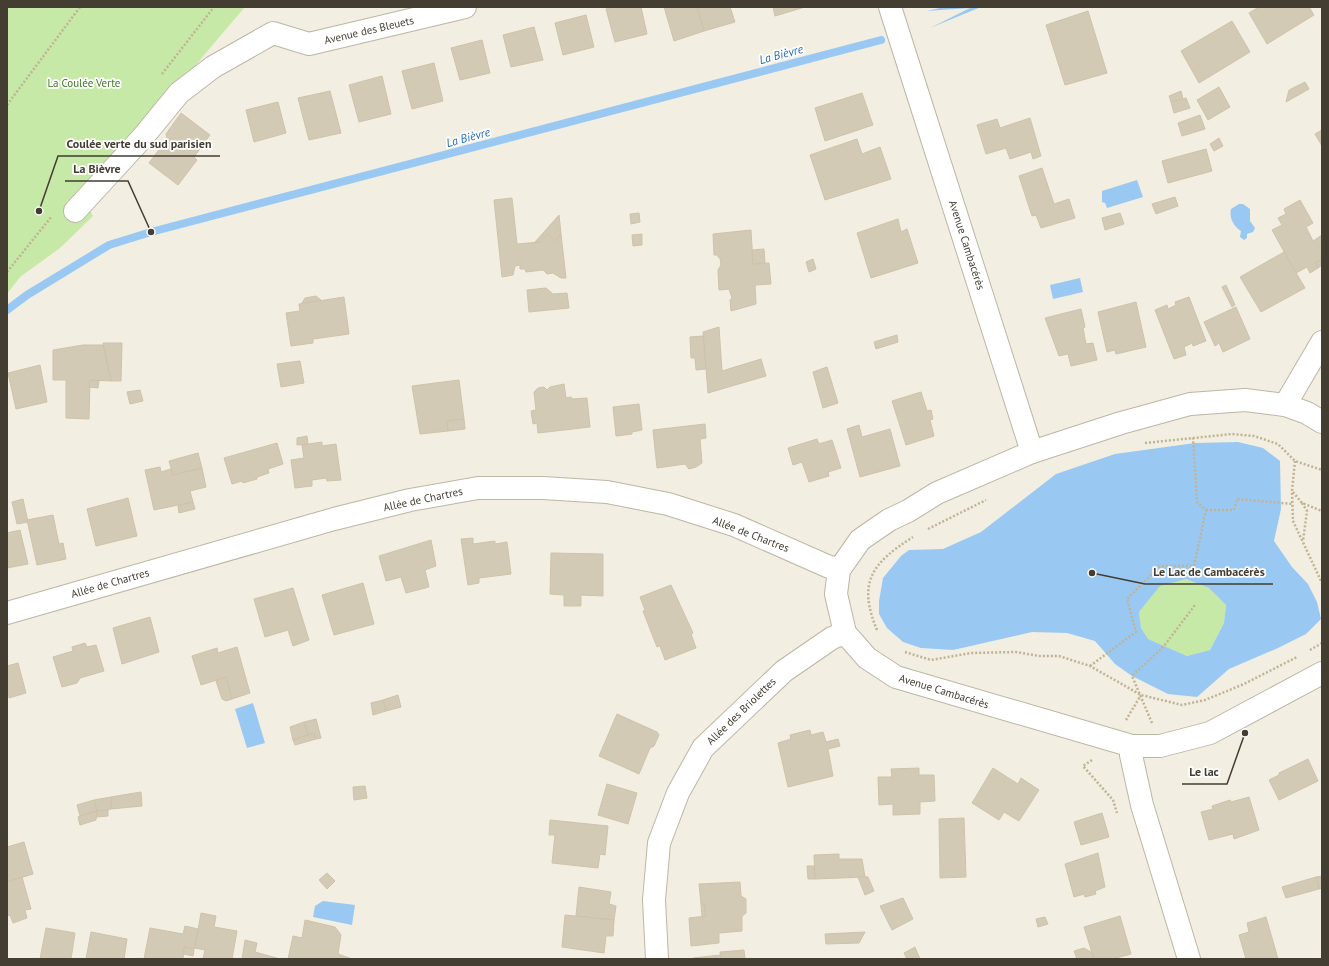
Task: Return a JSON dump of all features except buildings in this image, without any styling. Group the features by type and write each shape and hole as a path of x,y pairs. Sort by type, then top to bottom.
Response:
{"street":[{"name":"Avenue des Bleuets","path":"75,211 143,137 179,93 213,67 273,33 310,44 465,7"},
{"name":"Avenue Cambacérès","path":"890,7 1032,452"},
{"path":"1285,404 1322,342"},
{"name":"Avenue Cambacérès","path":"1322,422 1307,413 1285,404 1245,400 1190,404 1121,423 1032,452 937,493 908,511 889,520 860,540 839,570 836,594 845,633 867,658 896,677 1132,746 1160,746 1210,733 1322,673"},
{"name":"Allée de Chartres","path":"7,613 334,519 410,500 478,488 543,488 607,492 668,504 734,525 839,570"},
{"name":"Allée des Briolettes","path":"657,959 654,900 659,843 678,793 703,748 784,671 832,638 845,633"},
{"path":"1132,746 1131,754 1142,805 1189,959"}],"path":[{"path":"7,105 80,7"},
{"path":"1143,444 1232,434 1254,436 1278,444 1295,461 1322,470"},
{"path":"1193,438 1197,502 1206,510 1234,510 1237,498 1293,504"},
{"path":"1295,461 1292,491 1293,522 1322,583"},
{"path":"1292,491 1307,511 1303,541"},
{"path":"927,530 988,500"},
{"path":"1302,503 1322,511"},
{"path":"1090,666 1136,632 1127,599 1160,566 1194,566 1206,510"},
{"path":"879,636 870,613 868,580 883,559 915,536"},
{"path":"1160,746 1141,695 1132,676 1164,646 1195,605"},
{"path":"1306,652 1322,643"},
{"path":"903,652 931,660 971,653 1016,652 1039,656 1059,656 1090,666 1141,695 1182,705 1205,700 1244,684 1299,656"},
{"path":"1125,721 1141,695"}],"green space":[{"name":"La Coulée Verte","path":"7,7 245,7 144,131 88,208 93,216 60,248 20,277 7,294"},
{"path":"1186,579 1210,588 1226,605 1224,623 1210,650 1187,656 1147,639 1141,628 1139,612 1160,585"}],"water":[{"path":"944,7 981,7 930,28 970,8 927,11"},
{"path":"1137,180 1143,197 1107,208 1105,203 1102,202 1102,191"},
{"path":"1239,204 1243,204 1250,209 1250,221 1255,228 1253,232 1247,234 1247,238 1244,240 1240,237 1241,231 1234,224 1231,218 1231,209"},
{"path":"1080,278 1083,292 1053,299 1050,285"},
{"path":"1238,442 1263,448 1280,461 1281,509 1274,541 1292,567 1308,584 1317,602 1321,619 1306,634 1229,669 1197,697 1168,694 1132,676 1115,664 1095,641 1067,633 1032,632 953,650 921,648 903,642 887,628 879,614 879,601 883,578 901,556 909,550 943,549 981,532 1056,474 1115,454 1195,443","holes":["1186,579 1209,588 1226,605 1224,623 1210,650 1187,656 1148,639 1141,628 1139,612 1160,586"]},
{"path":"253,703 265,743 247,748 235,709"},
{"path":"323,901 355,905 352,925 313,917 315,906"}],"waterway":[{"name":"La Bièvre","path":"7,310 27,295 109,245 151,232 881,40"}],"place":[{"name":"Coulée verte du sud parisien","path":"39,211"},
{"name":"La Bièvre","path":"151,232"},
{"name":"Le Lac de Cambacérès","path":"1092,573"},
{"name":"Le lac","path":"1245,733"}]}
